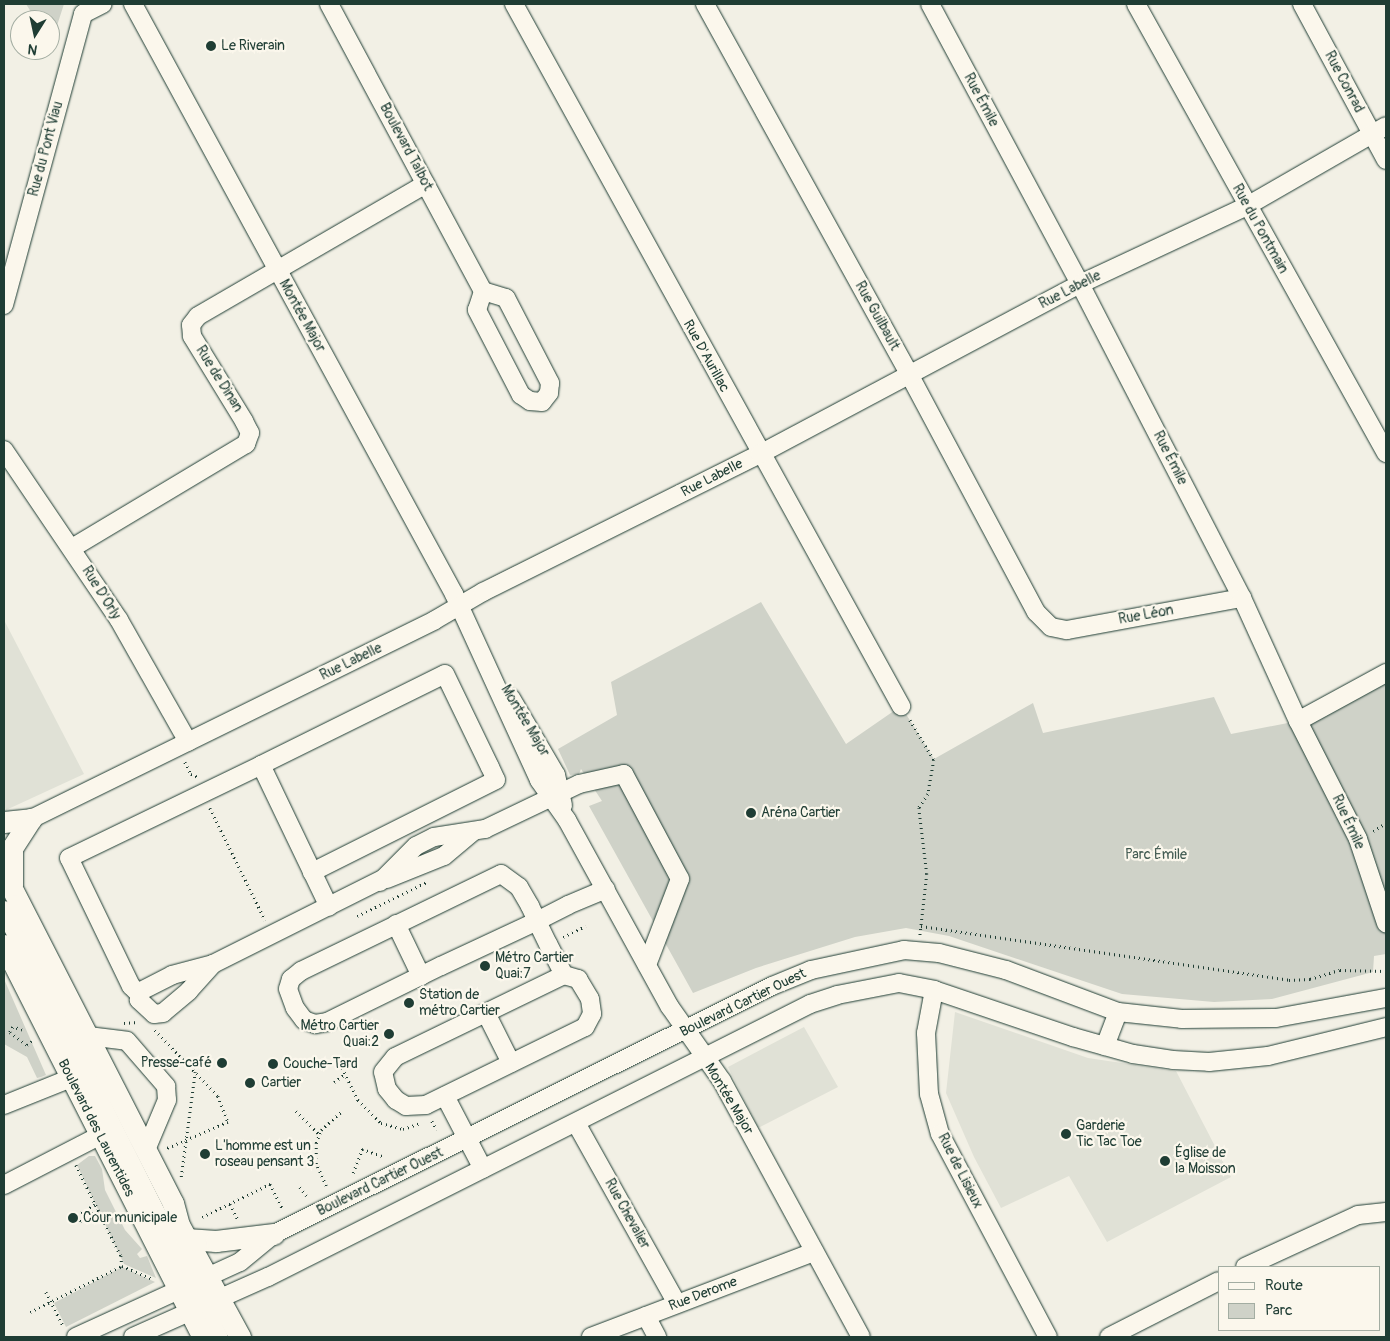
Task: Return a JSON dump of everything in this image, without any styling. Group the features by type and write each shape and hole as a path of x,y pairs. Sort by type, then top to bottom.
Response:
{"main road":[{"path":"4,822 32,819"},
{"path":"8,879 12,848 32,819"},
{"name":"Boulevard des Laurentides","path":"8,879 88,1036 156,1150 172,1203 177,1237 193,1284 204,1306 202,1337"},
{"name":"Boulevard des Laurentides","path":"4,945 101,1135 193,1284 204,1306 240,1337"},
{"path":"177,1237 216,1241 274,1234"}],"street":[{"name":"Rue du Pont Viau","path":"4,305 83,14 103,4"},
{"name":"Montée Major","path":"133,4 275,270 459,606 526,754 556,795 566,818 686,1030 722,1081 861,1337"},
{"name":"Boulevard Talbot","path":"329,4 484,291"},
{"name":"Rue D'Aurillac","path":"514,4 760,454 901,706"},
{"name":"Rue Guilbault","path":"705,4 909,374 1036,612 1051,627"},
{"name":"Rue Émile","path":"930,4 1080,284 1242,598 1298,721 1358,839 1386,923"},
{"name":"Rue du Pontmain","path":"1136,4 1386,453"},
{"name":"Rue Conrad","path":"1302,4 1379,130 1386,160"},
{"name":"Rue Labelle","path":"32,819 760,454 1080,284 1247,206 1379,130"},
{"name":"Rue de Dinan","path":"72,548 246,444 250,434 244,420 192,336 191,325 198,316 426,184"},
{"path":"484,291 506,298 550,383 549,393 542,402 530,401 521,395 477,310 484,291"},
{"name":"Rue D'Orly","path":"4,450 34,499 72,548 119,620 188,742"},
{"name":"Rue Léon","path":"1051,627 1067,630 1242,598"},
{"path":"1298,721 1386,673"},
{"path":"212,964 189,991 163,1013 151,1012 139,1000 139,994 131,986 70,858 444,674 496,780 312,872"},
{"path":"261,765 329,907"},
{"path":"139,994 178,972 212,964 380,882 444,856 474,832 579,784 624,774 680,879 669,913 648,965"},
{"path":"380,882 412,838 430,829 474,832"},
{"path":"564,975 537,920 519,887 501,874 296,974 289,984 291,1000 304,1020 321,1024 537,920 606,889"},
{"name":"Boulevard des Laurentides","path":"4,910 177,1237"},
{"path":"396,924 421,976"},
{"name":"Boulevard Cartier Ouest","path":"71,1334 193,1284 240,1262 274,1234 772,986 811,970 865,956 904,950 918,951 1006,970 1118,1012 1182,1019 1276,1018 1386,998"},
{"path":"564,975 578,978 587,991 592,1007 588,1023 445,1096 419,1106 401,1104 387,1089 383,1078 385,1068 395,1057 564,975"},
{"path":"133,1337 204,1306 576,1124 810,1004 837,995 899,983 934,990 1105,1046 1173,1060 1209,1062 1268,1056 1386,1027"},
{"name":"Rue de Lisieux","path":"934,990 926,1033 929,1094 940,1134 1048,1337"},
{"path":"1105,1046 1118,1012"},
{"path":"486,1013 511,1063"},
{"path":"88,1036 127,1041 166,1086 167,1100 156,1150"},
{"path":"4,1105 71,1078"},
{"path":"445,1096 483,1169"},
{"name":"Rue Chevalier","path":"576,1124 677,1304"},
{"path":"4,1185 101,1135"},
{"path":"1248,1266 1358,1215 1386,1212"},
{"name":"Rue Derome","path":"591,1337 814,1252"},
{"path":"1109,1337 1218,1282"},
{"name":"Boulevard des Laurentides","path":"204,1306 219,1337"},
{"path":"646,1316 657,1337"}],"path":[{"path":"901,706 934,760 928,794 919,808 927,874 918,951"},
{"path":"185,762 191,774 198,776"},
{"path":"206,800 268,926"},
{"path":"356,916 433,879"},
{"path":"560,939 586,926"},
{"path":"921,926 1289,980 1310,979 1340,970 1386,971"},
{"path":"149,1025 218,1096 228,1122 186,1140 156,1150"},
{"path":"22,1030 13,1027 10,1032 27,1044 33,1041"},
{"path":"18,1038 22,1030 27,1027"},
{"path":"187,1064 193,1058"},
{"path":"181,1177 195,1072"},
{"path":"334,1082 345,1074"},
{"path":"296,1110 319,1134"},
{"path":"326,1186 315,1158 319,1134 342,1111"},
{"path":"353,1173 362,1149 385,1157"},
{"path":"74,1162 121,1256 122,1266"},
{"path":"202,1217 270,1184 282,1208"},
{"path":"300,1187 308,1196"},
{"path":"230,1204 235,1214"},
{"path":"95,1205 77,1216 80,1221 98,1210"},
{"path":"122,1266 158,1282"},
{"path":"30,1312 122,1266"},
{"path":"46,1292 50,1302 71,1334"}],"shaded area":[{"path":"4,620 84,774 6,810 4,805"},
{"path":"955,1012 1088,1058 1176,1071 1231,1177 1107,1242 1069,1176 1001,1208 974,1157 946,1093"},
{"path":"804,1027 838,1087 758,1128 728,1067"}],"green space":[{"path":"26,4 64,4 60,16 60,10 30,10"},
{"name":"Parc Émile","path":"761,602 846,744 901,706 934,759 1033,703 1043,733 1214,697 1231,734 1298,721 1386,673 1386,954 1374,956 1373,972 1272,999 1214,1002 1122,994 949,936 906,928 855,937 756,968 693,993 589,806 602,801 581,769 579,774 570,775 558,749 617,715 611,682"},
{"path":"4,979 46,1075 37,1078 27,1057 4,1044"},
{"path":"89,1156 95,1156 102,1169 105,1190 125,1230 142,1249 137,1254 140,1258 147,1256 156,1278 124,1264 77,1165"},
{"path":"122,1267 155,1282 66,1327 54,1303"}],"place":[{"name":"Le Riverain","path":"211,46"},
{"name":"Aréna Cartier","path":"751,813"},
{"name":"Métro Cartier Quai:7","path":"485,966"},
{"name":"Station de métro Cartier","path":"409,1003"},
{"name":"Métro Cartier Quai:2","path":"389,1034"},
{"name":"Presse-café","path":"222,1063"},
{"name":"Couche-Tard","path":"273,1064"},
{"name":"Cartier","path":"250,1083"},
{"name":"Garderie Tic Tac Toe","path":"1066,1134"},
{"name":"L'homme est un roseau pensant 3","path":"205,1154"},
{"name":"Église de la Moisson","path":"1165,1161"},
{"name":"Cour municipale","path":"73,1218"}]}
